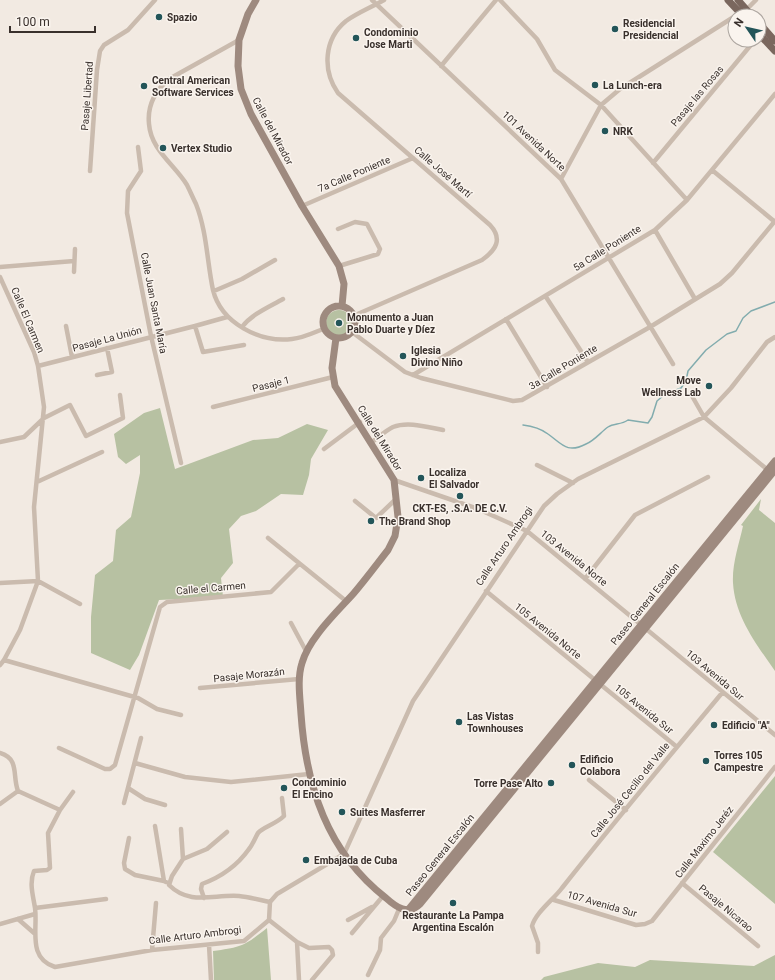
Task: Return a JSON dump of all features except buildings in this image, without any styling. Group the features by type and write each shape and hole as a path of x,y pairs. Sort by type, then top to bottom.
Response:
{"main road":[{"path":"728,0 737,8"},
{"path":"767,32 775,41"},
{"path":"767,43 775,51"}],"street":[{"name":"Pasaje Libertad","path":"90,171 97,70 100,50 104,45 128,30 155,0"},
{"name":"Calle del Mirador","path":"256,0 248,14 239,40 238,66 245,102 302,206 339,266 344,284 342,306"},
{"name":"101 Avenida Norte","path":"372,0 561,179 608,259 673,364"},
{"name":"Calle José Martí","path":"353,316 482,260 494,250 497,244 496,234 490,225 338,93 330,77 327,58 332,38 347,21 384,0"},
{"path":"442,66 496,0"},
{"path":"500,0 537,39 555,70 601,105 687,200"},
{"path":"748,8 756,0"},
{"path":"561,179 601,105 620,89 727,23"},
{"path":"239,40 169,79 153,97 149,113 149,126 152,138 163,157 186,184 196,204 203,225 214,291 227,317 258,335 281,339 299,338 324,329"},
{"name":"Pasaje las Rosas","path":"653,163 748,48"},
{"name":"5a Calle Poniente","path":"413,375 506,319 546,297 655,230 687,200 775,94"},
{"name":"Calle Juan Santa María","path":"138,148 142,171 128,191 127,213 151,336 181,463"},
{"name":"7a Calle Poniente","path":"302,206 413,158"},
{"path":"712,170 775,221"},
{"name":"3a Calle Poniente","path":"352,332 396,366 413,375 513,402 531,397 716,287 728,277 775,221"},
{"path":"338,229 355,222 367,224 380,249 378,254 339,266"},
{"path":"655,230 695,299"},
{"path":"74,272 75,249"},
{"path":"214,291 242,279 275,260"},
{"path":"0,267 74,261"},
{"name":"Calle El Carmen","path":"0,277 34,352 38,366 44,407 34,507 38,581"},
{"path":"546,297 588,362"},
{"path":"242,327 247,321 258,313 283,299"},
{"path":"337,306 342,306 349,310 353,316 355,324 352,332 344,338 336,338 328,335 324,329 323,319 328,310 337,306"},
{"name":"Pasaje La Unión","path":"38,366 227,317"},
{"path":"506,319 546,387"},
{"path":"66,326 72,357"},
{"path":"195,326 203,352 244,345"},
{"name":"Calle Arturo Ambrogi","path":"344,854 406,712 486,591 549,500 572,483 704,417 731,388 767,342 775,337"},
{"path":"333,378 336,338"},
{"path":"97,375 112,372 107,348"},
{"name":"Calle del Mirador","path":"299,679 306,651 392,543 398,522 394,480 360,422 335,386 333,378"},
{"name":"Pasaje 1","path":"213,407 333,378"},
{"path":"0,442 24,437 44,418 70,406 86,436 123,418 120,396"},
{"path":"692,396 704,417 772,471"},
{"path":"324,449 360,422"},
{"path":"372,442 387,430 399,426 419,425 443,430"},
{"path":"37,482 102,452"},
{"name":"Paseo General Escalón","path":"399,909 408,910 415,908 420,904 643,626 772,471 775,461"},
{"path":"537,465 572,483"},
{"path":"585,579 635,516 708,477"},
{"name":"103 Avenida Norte","path":"394,480 478,509 527,531 643,626"},
{"path":"355,501 376,518 396,499"},
{"path":"268,538 346,601"},
{"name":"Calle el Carmen","path":"59,748 110,769 115,765 160,607 167,602 271,592 300,564"},
{"path":"0,665 4,660 29,609 38,581"},
{"path":"0,583 38,581 80,604"},
{"name":"105 Avenida Norte","path":"486,591 598,682"},
{"path":"291,623 306,651"},
{"name":"103 Avenida Sur","path":"643,626 722,693 775,735"},
{"path":"4,660 134,697 157,709 181,715"},
{"path":"299,679 303,732 309,774 317,804 331,833 344,854 383,896 399,909 394,921 381,938 380,950 368,974"},
{"name":"Pasaje Morazán","path":"200,688 299,679"},
{"name":"105 Avenida Sur","path":"598,682 677,747"},
{"name":"Calle José Cecilio del Valle","path":"538,952 538,943 532,928 532,923 536,917 554,900 722,693"},
{"path":"124,803 141,738"},
{"path":"0,753 11,758 16,769 16,785 18,791 60,810 73,792"},
{"path":"134,762 185,777 231,782 309,774"},
{"name":"Calle Maximo Jeréz","path":"645,924 654,919 775,767"},
{"path":"589,780 626,810"},
{"path":"128,788 145,799 165,805"},
{"path":"0,804 18,791"},
{"path":"204,898 201,889 202,884 214,880 235,865 248,850 259,833 276,824 284,816 282,798"},
{"name":"Calle Arturo Ambrogi","path":"60,810 48,833 50,868 47,870 34,871 31,878 32,898 35,908 34,933 41,958 46,964 55,967 152,950 244,941 269,920"},
{"path":"155,826 164,881"},
{"path":"181,829 183,859 169,882 169,886 178,894 204,898 241,896 270,902"},
{"path":"183,859 207,850 227,832"},
{"path":"129,838 124,863 125,869 135,875 169,882"},
{"path":"312,980 333,956 332,950 329,947 309,948 296,942 269,920 270,902 277,894 344,854"},
{"name":"Pasaje Nicarao","path":"682,883 758,946"},
{"path":"352,933 383,896"},
{"path":"35,908 106,899"},
{"name":"107 Avenida Sur","path":"554,900 636,924 645,924"},
{"path":"152,950 156,903"},
{"path":"348,920 374,906"},
{"path":"0,924 35,914"},
{"path":"18,919 34,933"},
{"path":"296,942 299,980"},
{"path":"208,945 210,980"}],"green space":[{"path":"339,310 348,314 352,323 348,332 339,336 330,332 326,323 330,314"},
{"path":"160,408 175,469 253,440 278,438 307,424 328,430 311,459 309,475 303,495 281,494 256,511 241,516 229,529 233,563 221,578 223,597 159,600 139,655 130,670 91,653 91,617 95,575 113,561 116,530 131,517 140,473 140,455 126,464 118,457 114,434 144,413"},
{"path":"761,499 759,510 775,523 775,671 754,641 742,619 733,583 735,561 743,526 741,525"},
{"path":"775,776 775,904 713,852"},
{"path":"267,928 271,980 214,980 213,951 242,945 253,939"},
{"path":"775,955 775,980 541,980 544,977 598,963 635,967 650,960 754,966"}],"waterway":[{"path":"523,425 539,429 561,444 569,448 574,448 589,443 608,427 613,425 623,423 628,420 648,423 652,417 657,401 664,395 681,388 686,381 688,371 706,350 727,334 736,331 743,318 751,311 775,302"}],"place":[{"name":"Spazio","path":"159,17"},
{"name":"Residencial Presidencial","path":"615,29"},
{"name":"Condominio Jose Marti","path":"356,38"},
{"name":"La Lunch-era","path":"595,85"},
{"name":"Central American Software Services","path":"144,86"},
{"name":"NRK","path":"605,131"},
{"name":"Vertex Studio","path":"163,148"},
{"name":"Monumento a Juan Pablo Duarte y Díez","path":"339,323"},
{"name":"Iglesia Divino Niño","path":"403,356"},
{"name":"Move Wellness Lab","path":"709,386"},
{"name":"Localiza El Salvador","path":"421,478"},
{"name":"CKT-ES, .S.A. DE C.V.","path":"460,496"},
{"name":"The Brand Shop","path":"371,521"},
{"name":"Las Vistas Townhouses","path":"459,722"},
{"name":"Edificio \"A\"","path":"714,725"},
{"name":"Torres 105 Campestre","path":"706,761"},
{"name":"Edificio Colabora","path":"572,765"},
{"name":"Torre Pase Alto","path":"551,783"},
{"name":"Condominio El Encino","path":"284,788"},
{"name":"Suites Masferrer","path":"342,812"},
{"name":"Embajada de Cuba","path":"306,860"},
{"name":"Restaurante La Pampa Argentina Escalón","path":"453,903"}]}
